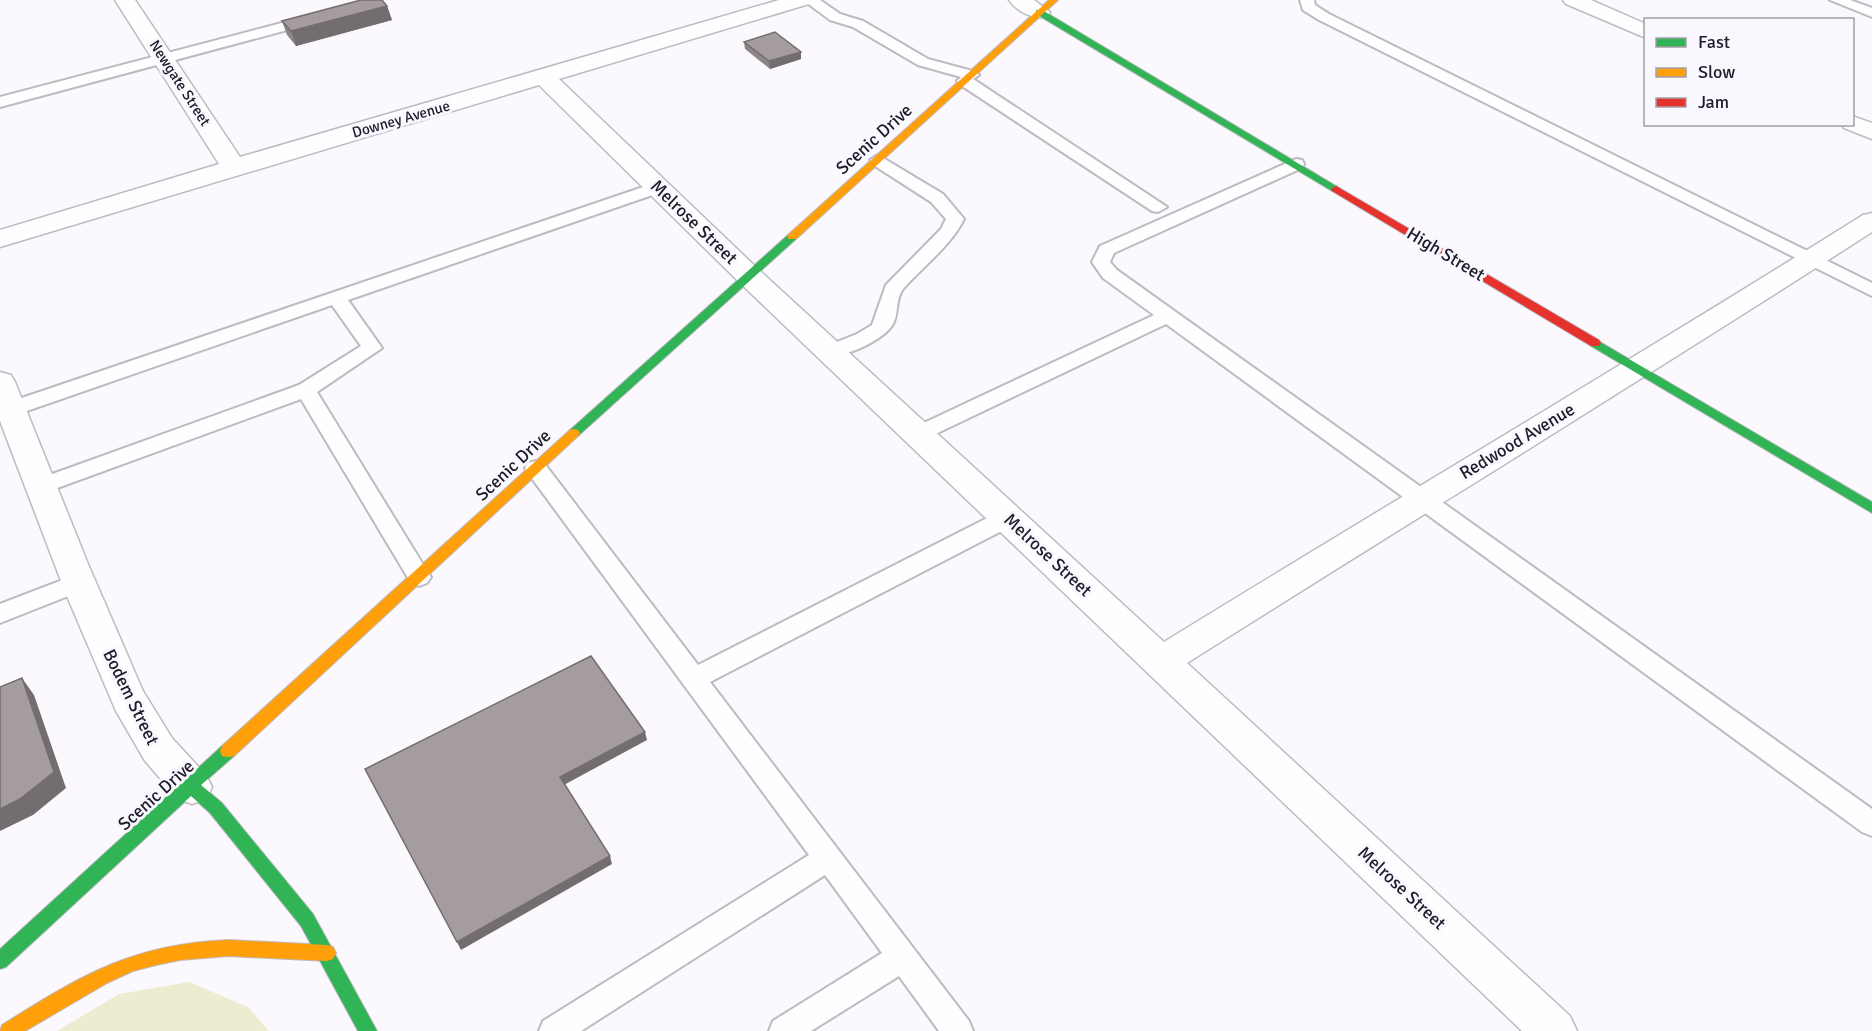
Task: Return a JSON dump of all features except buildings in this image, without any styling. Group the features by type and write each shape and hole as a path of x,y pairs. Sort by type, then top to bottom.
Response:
{"main road":[{"name":"Scenic Drive","path":"0,962 536,468 1046,6"},
{"name":"High Street","path":"1046,6 1296,164 1872,508"},
{"name":"Bodem Street","path":"192,787 216,807 307,920 368,1031"},
{"path":"9,1031 64,996 106,975 147,959 176,952 269,948 327,953"}],"street":[{"name":"Newgate Street","path":"125,0 234,167"},
{"name":"Downey Avenue","path":"0,239 234,167 802,0"},
{"name":"High Street","path":"1019,0 1046,6"},
{"path":"1581,1 1644,31"},
{"name":"Melrose Street","path":"544,77 748,275 1009,517 1554,1031"},
{"path":"1854,124 1872,132"},
{"name":"Redwood Avenue","path":"1162,661 1423,498 1639,369 1872,221"},
{"name":"Bodem Street","path":"5,396 78,583 137,718 156,750 192,787"}],"lane":[{"path":"810,0 835,17 858,24 923,62 968,78 1158,207"},
{"path":"1307,0 1308,7 1324,17 1872,290"},
{"path":"1837,0 1872,13"},
{"path":"0,102 328,15"},
{"path":"831,351 878,331 887,319 887,298 892,288 949,231 955,219 937,198 878,160"},
{"path":"1296,164 1106,249 1101,262 1110,274 1872,824"},
{"path":"5,396 336,297 658,187"},
{"path":"41,486 306,390 372,348 336,297"},
{"path":"918,434 1168,315"},
{"path":"306,390 419,577"},
{"path":"536,468 958,1031"},
{"path":"693,680 1009,517"},
{"path":"0,614 78,583"},
{"path":"554,1031 828,858"},
{"path":"784,1031 902,957"}],"green space":[{"path":"189,982 248,1007 269,1031 57,1031 119,994"}],"traffic: fast":[{"path":"1039,12 1336,189"},
{"path":"574,433 792,237"},
{"path":"1595,343 1872,508"},
{"path":"0,961 228,751"},
{"path":"192,787 216,808 307,920 368,1031"}],"traffic: slow":[{"path":"792,237 1054,0"},
{"path":"228,751 574,433"},
{"path":"9,1031 100,977 116,969 156,956 229,948 327,953"}],"traffic: jam":[{"path":"1336,189 1595,343"}]}
